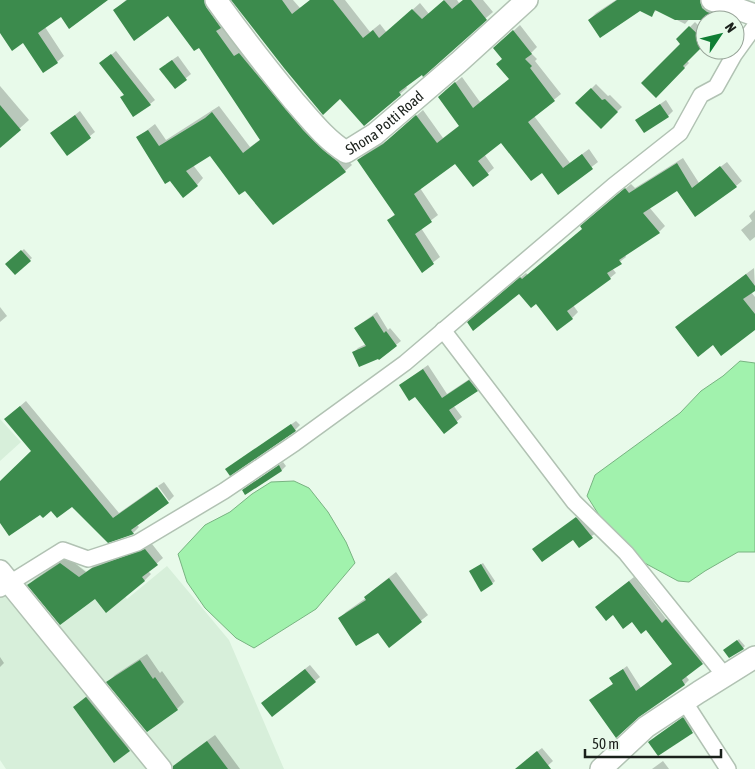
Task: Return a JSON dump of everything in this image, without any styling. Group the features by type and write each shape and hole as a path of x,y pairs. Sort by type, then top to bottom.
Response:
{"main road":[{"name":"Shona Potti Road","path":"216,0 244,40 280,84 333,144 346,152 375,134 459,62 527,0"},
{"path":"712,0 755,15"},
{"path":"3,581 161,769"},
{"path":"601,769 646,727 755,657"}],"street":[{"path":"3,581 63,550 88,560 137,543 224,491 405,364 509,273 680,133 700,95 716,87 734,55 755,26"},
{"path":"443,330 574,502 626,553 725,676"},
{"path":"684,702 728,769"}],"shaded area":[{"path":"740,361 755,363 755,552 738,552 689,582 678,581 615,547 604,523 587,496 595,475 680,413 701,391 723,376"},
{"path":"0,419 21,442 0,461"},
{"path":"294,481 309,488 328,512 346,542 355,563 316,609 254,648 236,638 205,608 187,582 178,554 205,525 230,512 252,494 271,482"},
{"path":"62,553 89,573 102,565 127,599 167,566 229,640 284,769 164,769 10,584"},
{"path":"5,586 156,769 6,769 0,760 0,589"}],"building":[{"path":"0,0 108,0 69,29 61,17 38,33 58,63 43,73 23,43 12,51 0,33"},
{"path":"127,0 204,0 206,7 221,28 216,31 234,56 239,53 303,130 338,162 346,172 273,225 245,191 239,195 210,156 186,171 198,186 183,198 170,181 165,184 136,137 148,130 159,146 212,112 243,153 260,140 199,48 194,51 168,16 134,41 113,10"},
{"path":"231,0 282,0 292,14 310,0 333,0 363,38 373,30 379,38 412,9 422,19 444,0 452,9 463,0 471,0 487,20 423,77 422,75 399,92 401,95 364,126 340,99 323,115"},
{"path":"617,0 700,0 704,10 695,10 695,20 675,20 655,10 652,17 640,11 600,38 588,20"},
{"path":"689,26 695,32 695,54 683,66 685,68 656,98 641,83 680,44 676,39"},
{"path":"513,30 532,54 525,59 532,66 530,68 555,101 528,122 563,168 582,154 593,169 558,195 542,173 531,181 501,143 478,161 489,175 473,187 455,164 414,194 432,222 415,234 434,264 422,273 387,220 395,215 357,160 383,144 416,115 437,143 459,126 438,97 455,82 473,108 509,79 496,64 502,59 493,48"},
{"path":"111,54 151,105 133,117 120,97 124,95 99,63"},
{"path":"172,60 187,80 175,89 159,69"},
{"path":"591,88 602,100 605,99 618,112 601,129 575,103"},
{"path":"660,104 669,117 644,133 635,120"},
{"path":"0,105 21,130 0,148"},
{"path":"75,115 91,138 67,156 50,133"},
{"path":"677,163 692,188 720,166 737,187 695,217 677,191 643,213 660,233 619,260 622,264 607,273 611,279 567,311 573,319 557,331 536,304 531,308 519,294 473,331 467,322 520,277 522,279 582,229 580,226 625,188 629,193"},
{"path":"21,250 31,261 15,275 5,264"},
{"path":"746,274 755,286 755,291 743,299 755,314 755,330 721,356 713,345 698,357 675,327"},
{"path":"373,316 384,333 386,331 397,346 379,360 359,367 352,352 366,346 354,328"},
{"path":"423,369 442,398 469,380 478,391 449,410 458,423 444,434 415,397 409,401 399,385"},
{"path":"20,406 113,518 157,487 169,503 131,530 134,534 108,543 72,507 57,518 51,511 43,518 40,515 9,536 0,523 0,481 31,451 4,419"},
{"path":"291,424 296,431 230,476 225,469"},
{"path":"279,465 282,471 245,495 242,490"},
{"path":"576,517 593,538 579,548 573,540 542,562 532,549"},
{"path":"145,549 158,565 142,577 145,581 106,613 95,599 60,625 27,585 60,563 79,577 92,568"},
{"path":"481,564 493,584 481,592 469,571"},
{"path":"389,578 422,622 389,648 378,633 356,646 338,618 366,600 364,597"},
{"path":"629,581 662,623 666,619 703,664 682,680 685,685 639,717 616,738 589,700 613,684 609,678 623,669 636,691 672,664 646,630 641,634 632,622 623,629 613,615 606,621 595,607"},
{"path":"737,640 744,649 729,658 723,650"},
{"path":"140,660 153,679 155,677 178,710 147,732 106,682"},
{"path":"305,669 316,682 272,717 261,703"},
{"path":"86,697 130,751 114,763 73,707"},
{"path":"683,717 693,733 658,756 648,742"},
{"path":"207,741 228,769 173,769 173,766"},
{"path":"537,751 551,769 515,769"}]}
